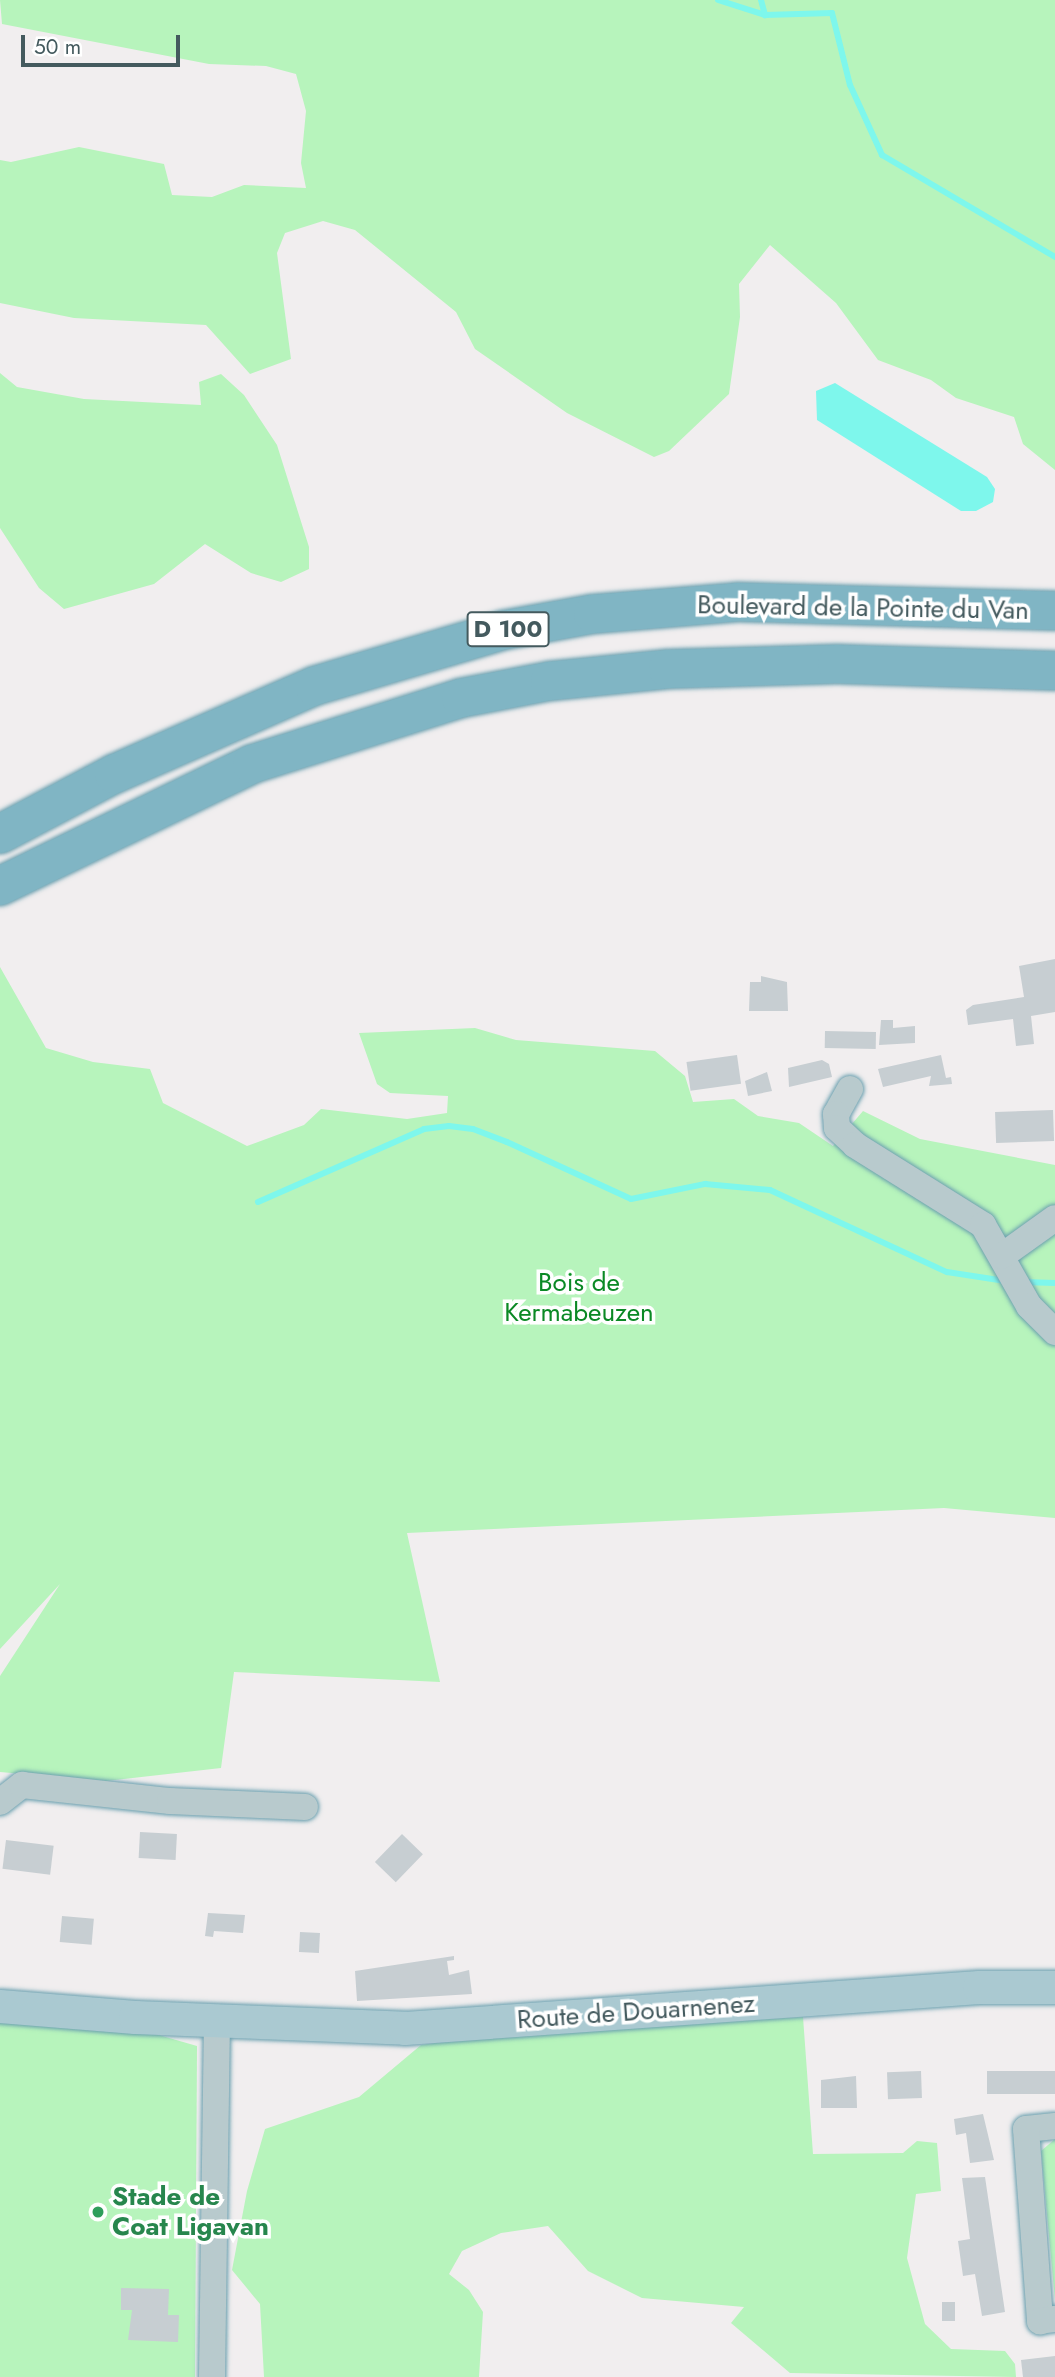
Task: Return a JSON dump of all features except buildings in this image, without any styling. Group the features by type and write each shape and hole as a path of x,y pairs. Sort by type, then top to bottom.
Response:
{"highway":[{"name":"Boulevard de la Pointe du Van","path":"0,834 114,774 314,686 504,630 593,614 738,602 1055,611"},
{"name":"D 100","path":"0,886 252,764 461,698 550,681 668,669 836,664 1055,671"}],"main road":[{"name":"Route de Douarnenez","path":"0,2006 217,2021 405,2028 979,1987 1055,1987"}],"street":[{"path":"850,1089 836,1114 838,1128 866,1153 972,1217 991,1235 1009,1273 1055,1332"},
{"path":"1009,1273 1055,1218"},
{"path":"0,1802 22,1785 170,1801 305,1807"},
{"path":"212,2377 217,2021"},
{"path":"1055,2126 1026,2129 1040,2321 1055,2319"}],"green space":[{"path":"0,0 1055,0 1055,470 1023,444 1014,417 956,398 931,380 878,360 836,303 770,245 739,284 740,317 729,394 669,451 654,457 567,413 475,349 456,312 355,230 323,221 285,233 277,253 291,359 250,374 206,325 74,318 0,303 0,160 11,162 79,147 164,164 172,195 212,197 244,185 306,188 301,163 306,111 296,74 266,66 209,64 2,24"},
{"path":"0,373 17,387 84,399 201,405 199,382 221,374 244,395 277,445 309,547 309,569 281,582 251,573 205,544 154,584 64,609 39,588 0,528"},
{"name":"Bois de Kermabeuzen","path":"0,967 46,1048 93,1062 150,1069 163,1103 247,1146 304,1125 321,1109 407,1119 447,1113 448,1096 390,1093 377,1084 359,1033 475,1028 516,1040 655,1051 685,1076 693,1102 734,1099 758,1116 799,1123 833,1146 863,1111 920,1139 1055,1165 1055,1518 944,1508 407,1533 440,1682 234,1672 221,1768 106,1781 0,1772 0,1676 60,1584 0,1649"},
{"path":"803,2017 813,2154 903,2153 917,2141 937,2143 941,2191 916,2194 907,2258 925,2324 951,2349 1005,2351 1015,2364 1016,2377 790,2373 731,2323 744,2307 642,2298 588,2271 548,2226 501,2233 462,2251 449,2274 469,2290 483,2312 479,2377 264,2377 260,2304 232,2270 247,2191 265,2129 359,2097 421,2045 502,2033"},
{"name":"Stade de Coat Ligavan","path":"0,2022 138,2029 197,2046 195,2377 0,2377"},
{"path":"1055,2139 1055,2300 1041,2151"}],"water":[{"path":"835,383 987,477 995,489 993,502 976,511 961,511 817,420 816,391"}],"waterway":[{"path":"718,0 765,15 832,13 850,85 882,155 1055,257"},
{"path":"761,0 765,15"},
{"path":"258,1202 424,1129 449,1126 473,1129 507,1142 631,1199 705,1184 770,1190 947,1272 1005,1281"},
{"path":"1023,1282 1055,1283"}],"place":[{"name":"Stade de Coat Ligavan","path":"98,2212"}]}
